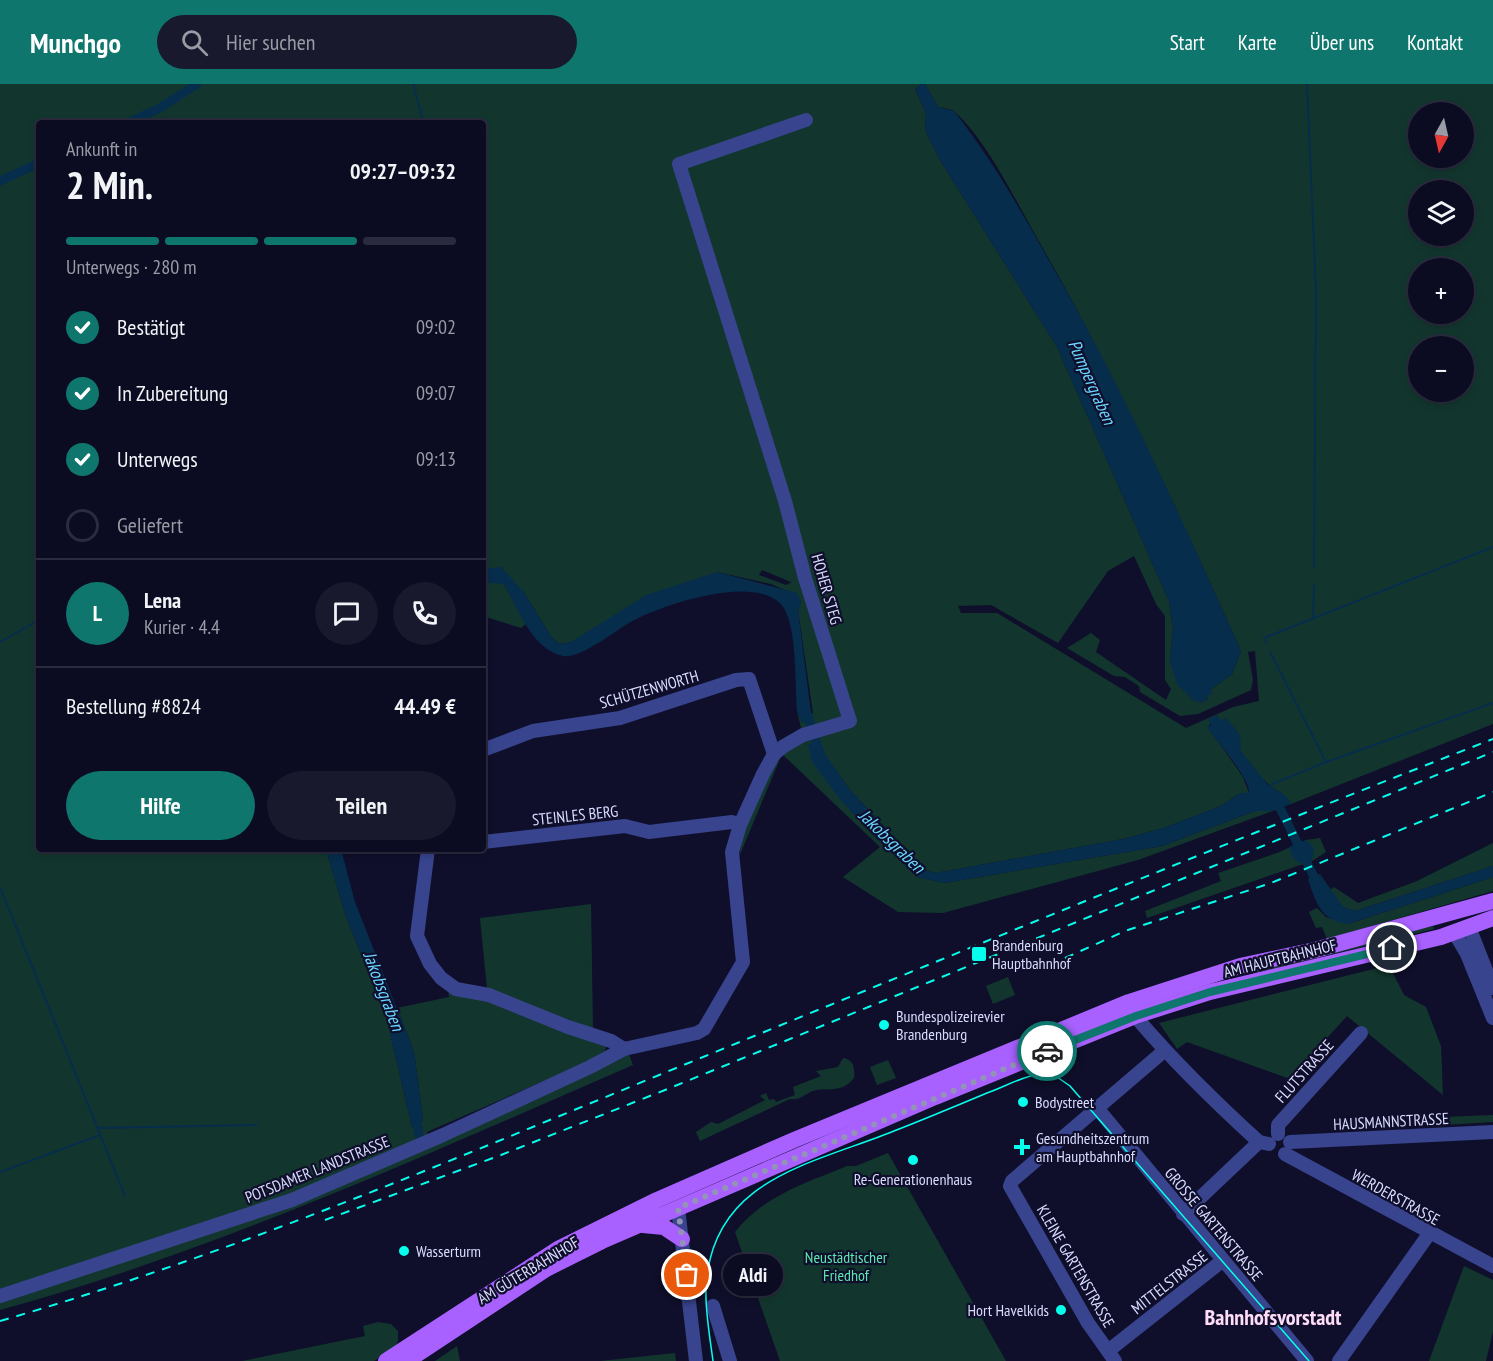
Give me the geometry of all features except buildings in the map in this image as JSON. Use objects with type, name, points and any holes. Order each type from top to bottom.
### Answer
[{"type":"main road","name":"AM HAUPTBAHNHOF","points":[[677,1200],[935,1097],[1132,1009],[1240,966],[1315,950],[1493,901]]},
{"type":"main road","points":[[1455,913],[1461,930]]},
{"type":"main road","name":"AM HAUPTBAHNHOF","points":[[1132,1009],[1245,984],[1461,930],[1493,918]]},
{"type":"main road","points":[[1240,966],[1245,984]]},
{"type":"main road","name":"AM GÜTERBAHNHOF","points":[[386,1361],[424,1343],[546,1269],[633,1228],[677,1200]]},
{"type":"main road","name":"AM GÜTERBAHNHOF","points":[[407,1361],[424,1343],[558,1249],[677,1200]]},
{"type":"main road","points":[[633,1228],[657,1225],[671,1230],[682,1239]]},
{"type":"street","name":"HOHER STEG","points":[[774,754],[803,735],[850,721],[805,578],[785,501],[679,164],[806,120]]},
{"type":"street","name":"SCHÜTZENWORTH","points":[[486,749],[533,730],[620,718],[736,680],[749,679],[774,754]]},
{"type":"street","points":[[430,852],[417,936],[430,964],[441,978],[456,989],[489,995],[568,1027],[629,1047],[681,1038],[704,1029],[741,968],[741,935],[732,852],[740,825],[774,754]]},
{"type":"street","name":"STEINLES BERG","points":[[486,842],[625,826],[649,832],[732,822],[740,825]]},
{"type":"street","points":[[1461,930],[1493,988]]},
{"type":"street","points":[[1461,930],[1467,954],[1493,1018]]},
{"type":"street","name":"WERDERSTRASSE","points":[[1132,1009],[1164,1051],[1203,1091],[1269,1140],[1275,1155],[1288,1148]]},
{"type":"street","name":"FLUTSTRASSE","points":[[1183,1214],[1269,1140],[1278,1125],[1361,1033]]},
{"type":"street","name":"POTSDAMER LANDSTRASSE","points":[[0,1296],[291,1200],[559,1082],[629,1047]]},
{"type":"street","points":[[1096,1108],[1164,1051]]},
{"type":"street","name":"KLEINE GARTENSTRASSE","points":[[1096,1108],[1012,1181],[1010,1186],[1088,1323],[1111,1356]]},
{"type":"street","name":"GROSSE GARTENSTRASSE","points":[[1096,1108],[1307,1361]]},
{"type":"street","name":"HAUSMANNSTRASSE","points":[[1288,1148],[1493,1132]]},
{"type":"street","name":"WERDERSTRASSE","points":[[1269,1140],[1287,1136],[1288,1148]]},
{"type":"street","name":"WERDERSTRASSE","points":[[1288,1148],[1429,1233],[1493,1266]]},
{"type":"street","points":[[677,1200],[696,1361]]},
{"type":"street","points":[[1339,1361],[1429,1233]]},
{"type":"street","name":"MITTELSTRASSE","points":[[1111,1356],[1222,1261]]},
{"type":"street","points":[[713,1306],[730,1361]]},
{"type":"green space","points":[[0,84],[921,84],[915,89],[926,113],[925,130],[940,160],[1057,347],[1169,601],[1173,628],[1170,662],[1200,703],[1208,699],[1207,696],[1211,689],[1232,674],[1241,651],[1169,494],[1065,288],[989,155],[967,124],[953,111],[938,107],[925,84],[1493,84],[1493,724],[1291,804],[1286,797],[1270,786],[1246,760],[1217,715],[1208,727],[1243,777],[1249,793],[1239,794],[1221,806],[1164,828],[1123,839],[936,873],[925,870],[849,789],[817,743],[865,827],[917,877],[944,883],[1162,846],[1255,811],[1273,811],[1138,860],[943,913],[898,912],[843,877],[880,847],[782,754],[739,857],[743,832],[773,762],[802,732],[797,711],[802,722],[813,713],[798,610],[801,601],[792,593],[771,584],[717,572],[571,642],[560,644],[552,638],[523,591],[486,568],[486,120],[36,120],[36,852],[327,852],[346,917],[385,1012],[412,1127],[416,1129],[423,1120],[414,1052],[397,1008],[449,997],[448,989],[491,998],[604,1043],[606,1048],[603,1055],[427,1132],[431,1144],[629,1054],[633,1065],[321,1199],[162,1259],[0,1310]],"holes":[[[1134,556],[1156,604],[1165,616],[1165,680],[1171,689],[1166,700],[1096,652],[1100,640],[1091,633],[1067,648],[1114,676],[1125,677],[1139,686],[1140,692],[1180,716],[1198,714],[1251,690],[1253,680],[1248,652],[1255,651],[1259,701],[1233,707],[1186,728],[997,613],[961,613],[958,606],[991,605],[1058,643],[1108,571]],[[762,570],[792,582],[786,585],[759,575]]]},
{"type":"green space","points":[[486,581],[504,584],[526,624],[521,628],[486,617]]},
{"type":"green space","points":[[1320,838],[1326,852],[1312,861],[1147,918],[1145,911],[1221,881],[1218,873],[1277,853],[1306,840]]},
{"type":"green space","points":[[1493,843],[1493,866],[1355,911],[1343,907],[1330,890],[1334,887],[1358,903],[1417,881]]},
{"type":"green space","points":[[1493,877],[1493,891],[1327,939],[1322,927],[1316,928],[1309,912],[1317,908],[1326,917],[1348,924]]},
{"type":"green space","points":[[591,904],[593,1029],[487,989],[480,918]]},
{"type":"green space","points":[[1433,926],[1434,929],[1253,974],[1252,969]]},
{"type":"green space","points":[[1389,965],[1404,995],[1426,1007],[1441,1046],[1443,1095],[1347,1016],[1290,1079],[1187,1042],[1177,1049],[1159,1023]]},
{"type":"green space","points":[[1008,977],[1015,995],[993,1004],[986,986]]},
{"type":"green space","points":[[843,1058],[852,1062],[854,1071],[854,1078],[844,1086],[818,1090],[799,1098],[790,1099],[700,1141],[696,1132],[711,1122],[718,1124],[765,1100],[760,1096],[766,1093],[769,1100],[774,1099],[776,1102],[795,1095],[793,1087],[821,1076],[816,1071],[838,1067]]},
{"type":"green space","points":[[888,1060],[896,1078],[877,1085],[870,1067]]},
{"type":"green space","points":[[1493,1115],[1493,1122],[1444,1125],[1444,1117]]},
{"type":"green space","name":"Neustädtischer Friedhof","points":[[888,1153],[1006,1361],[780,1361],[735,1232],[759,1209],[786,1192],[847,1166],[856,1166]]},
{"type":"green space","points":[[1464,1266],[1493,1280],[1493,1331],[1486,1361],[1429,1361]]},
{"type":"green space","points":[[378,1322],[391,1324],[398,1331],[398,1341],[395,1348],[374,1361],[242,1361],[365,1336],[363,1326]]},
{"type":"green space","points":[[457,1346],[460,1361],[435,1361]]},
{"type":"green space","points":[[675,1353],[676,1361],[600,1361]]},
{"type":"water","name":"Pumpergraben","points":[[925,84],[938,107],[954,111],[968,129],[1029,224],[1103,358],[1219,602],[1241,651],[1232,674],[1211,689],[1212,693],[1207,696],[1208,699],[1200,703],[1195,702],[1177,684],[1170,662],[1173,628],[1169,601],[1057,347],[940,160],[925,130],[926,113],[915,89]]},
{"type":"water","points":[[501,567],[523,591],[552,638],[560,644],[571,642],[646,595],[717,572],[797,593],[801,601],[798,610],[812,721],[802,723],[797,711],[795,661],[790,622],[786,612],[775,599],[757,593],[735,592],[685,601],[662,608],[627,624],[587,650],[563,656],[552,652],[534,636],[504,584],[486,582],[486,569]]},
{"type":"water","points":[[1217,715],[1220,720],[1226,718],[1240,735],[1241,751],[1267,784],[1286,796],[1291,804],[1273,811],[1255,811],[1162,846],[944,883],[917,877],[865,827],[839,798],[812,762],[808,744],[817,742],[849,789],[925,870],[936,873],[1123,839],[1164,828],[1221,806],[1239,794],[1249,792],[1239,769],[1207,727],[1211,725],[1208,719]]},
{"type":"water","points":[[1306,840],[1314,848],[1312,861],[1303,865],[1293,858],[1289,847]]},
{"type":"water","points":[[327,852],[342,852],[355,902],[414,1052],[423,1120],[416,1129],[412,1127],[385,1012],[346,917]]},
{"type":"water","points":[[1493,866],[1493,877],[1348,924],[1331,919],[1326,915],[1317,903],[1308,879],[1320,874],[1343,907],[1355,911]]},
{"type":"waterway","points":[[134,120],[160,108],[197,84]]},
{"type":"waterway","points":[[413,84],[422,117]]},
{"type":"waterway","points":[[1307,84],[1316,291],[1314,568]]},
{"type":"waterway","points":[[0,181],[36,164]]},
{"type":"waterway","points":[[1266,643],[1264,638],[1493,547]]},
{"type":"waterway","points":[[1313,617],[1314,584]]},
{"type":"waterway","points":[[0,642],[36,622]]},
{"type":"waterway","points":[[1270,652],[1326,762],[1493,703]]},
{"type":"waterway","name":"Jakobsgraben","points":[[806,710],[820,754]]},
{"type":"waterway","points":[[1268,786],[1326,762]]},
{"type":"waterway","name":"Jakobsgraben","points":[[1271,801],[1280,808],[1319,887]]},
{"type":"waterway","points":[[0,887],[125,1196]]},
{"type":"waterway","name":"Jakobsgraben","points":[[416,1118],[419,1136]]},
{"type":"waterway","points":[[98,1128],[257,1125]]},
{"type":"waterway","points":[[0,1172],[100,1135]]},
{"type":"tram line","points":[[713,1361],[706,1297],[712,1251],[726,1222],[746,1199],[772,1181],[800,1166],[1039,1074],[1057,1077],[1070,1086],[1309,1361]]},
{"type":"railway","points":[[0,1321],[169,1267],[335,1206],[1181,862],[1493,739]]},
{"type":"railway","points":[[325,1220],[501,1155],[665,1090],[1493,752]]},
{"type":"railway","points":[[1065,958],[1125,931],[1271,883],[1493,792]]},
{"type":"way so far","points":[[687,1275],[678,1208],[1047,1051]]},
{"type":"place","name":"Brandenburg Hauptbahnhof","points":[[979,954]]},
{"type":"place","name":"Bundespolizeirevier Brandenburg","points":[[884,1025]]},
{"type":"place","name":"Bodystreet","points":[[1023,1102]]},
{"type":"place","name":"Gesundheitszentrum am Hauptbahnhof","points":[[1022,1147]]},
{"type":"place","name":"Re-Generationenhaus","points":[[913,1160]]},
{"type":"place","name":"Wasserturm","points":[[404,1251]]},
{"type":"place","name":"Aldi","points":[[687,1275]]},
{"type":"place","name":"Hort Havelkids","points":[[1061,1310]]},
{"type":"district","name":"Bahnhofsvorstadt","points":[[1273,1317]]},
{"type":"route","points":[[1047,1051],[1136,1016],[1210,992],[1392,948]]}]
